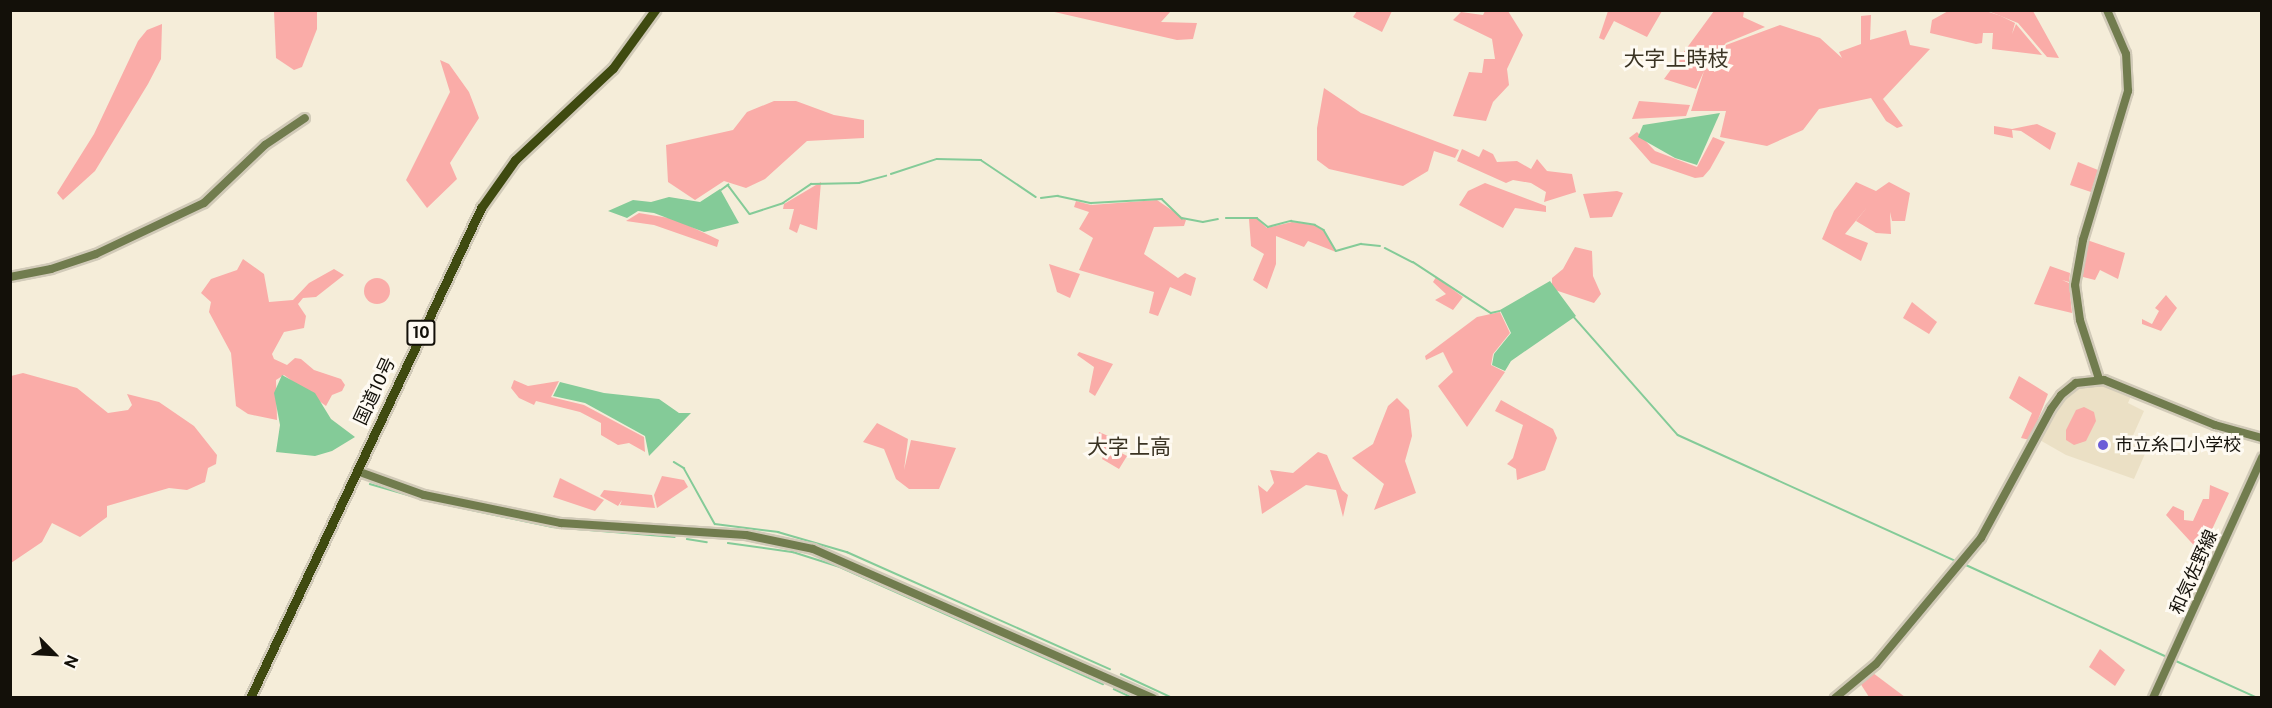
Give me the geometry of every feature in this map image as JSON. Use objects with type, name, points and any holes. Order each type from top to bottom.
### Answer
[{"type":"highway","name":"国道10号","points":[[250,698],[486,199],[523,151],[613,68],[655,10]]},
{"type":"street","points":[[2099,379],[2080,320],[2075,285],[2083,240],[2128,91],[2126,54],[2107,10]]},
{"type":"street","points":[[10,277],[41,272],[96,254],[204,203],[265,145],[305,118]]},
{"type":"street","points":[[1835,698],[1876,664],[1980,538],[2061,395],[2076,383],[2099,379],[2215,425],[2262,438]]},
{"type":"street","name":"和気佐野線","points":[[2154,698],[2262,458]]},
{"type":"street","points":[[357,471],[424,495],[561,523],[746,535],[813,549],[1154,698]]},
{"type":"shaded area","points":[[1950,10],[1986,11],[2001,16],[2015,23],[2012,34],[2016,24],[2042,55],[1992,49],[1993,33],[1983,33],[1982,43],[1976,44],[1930,33],[1932,20]]},
{"type":"shaded area","points":[[274,11],[317,11],[317,29],[302,67],[294,70],[276,58]]},
{"type":"shaded area","points":[[1050,11],[1171,11],[1161,22],[1197,23],[1193,39],[1177,40]]},
{"type":"shaded area","points":[[1357,11],[1392,11],[1382,32],[1353,17]]},
{"type":"shaded area","points":[[1485,11],[1508,11],[1523,35],[1507,69],[1509,85],[1493,102],[1486,121],[1453,116],[1469,72],[1482,73],[1484,59],[1495,59],[1492,39],[1453,20],[1461,12],[1483,15]]},
{"type":"shaded area","points":[[1608,11],[1662,11],[1647,37],[1614,21],[1604,40],[1599,38]]},
{"type":"shaded area","points":[[1714,11],[1744,11],[1743,17],[1765,27],[1726,43],[1706,67],[1726,45],[1780,25],[1820,38],[1842,58],[1839,52],[1861,44],[1861,16],[1871,15],[1870,40],[1906,30],[1910,45],[1930,49],[1883,99],[1903,126],[1897,128],[1886,121],[1871,98],[1819,109],[1803,130],[1767,146],[1720,137],[1726,111],[1691,111],[1704,71],[1696,89],[1664,79]]},
{"type":"shaded area","points":[[1988,11],[2033,11],[2059,58],[2047,57],[2018,23]]},
{"type":"shaded area","points":[[162,24],[161,59],[148,84],[95,171],[63,200],[57,193],[94,134],[138,41],[147,30]]},
{"type":"shaded area","points":[[440,60],[449,64],[469,92],[479,118],[450,163],[457,179],[427,208],[406,180],[450,92]]},
{"type":"shaded area","points":[[1324,88],[1361,113],[1459,150],[1455,158],[1434,151],[1428,171],[1403,186],[1329,169],[1317,160],[1317,128]]},
{"type":"shaded area","points":[[774,101],[796,101],[834,115],[864,120],[864,138],[807,141],[765,179],[746,188],[724,181],[695,200],[668,182],[666,145],[733,130],[747,112]]},
{"type":"shaded area","points":[[1639,101],[1690,105],[1686,116],[1632,119]]},
{"type":"shaded area","points":[[1720,113],[1697,165],[1675,158],[1638,137],[1643,125]]},
{"type":"shaded area","points":[[2037,124],[2056,133],[2050,150],[2021,131],[2012,130],[2013,138],[1994,134],[1994,126],[2012,129]]},
{"type":"shaded area","points":[[1637,132],[1655,151],[1697,167],[1713,137],[1725,142],[1710,169],[1703,177],[1695,178],[1651,163],[1629,138]]},
{"type":"shaded area","points":[[1462,149],[1479,157],[1483,149],[1493,154],[1497,162],[1517,161],[1531,169],[1537,159],[1547,171],[1572,174],[1576,192],[1544,202],[1546,192],[1531,183],[1513,180],[1506,183],[1457,161]]},
{"type":"shaded area","points":[[2078,162],[2098,170],[2091,192],[2070,185]]},
{"type":"shaded area","points":[[821,182],[817,230],[800,224],[797,233],[789,229],[794,209],[783,209],[784,204]]},
{"type":"shaded area","points":[[1856,182],[1876,191],[1889,182],[1910,193],[1905,221],[1892,221],[1890,212],[1891,234],[1876,233],[1856,221],[1868,206],[1845,234],[1868,243],[1861,261],[1822,239],[1834,211]]},
{"type":"shaded area","points":[[1485,183],[1546,206],[1546,212],[1515,208],[1503,228],[1459,205],[1468,191]]},
{"type":"shaded area","points":[[720,189],[739,223],[704,232],[654,213],[638,211],[627,218],[608,211],[633,200],[651,202],[669,197],[700,202]]},
{"type":"shaded area","points":[[1617,191],[1623,193],[1612,217],[1590,218],[1583,194]]},
{"type":"shaded area","points":[[1157,200],[1186,220],[1184,226],[1154,227],[1144,254],[1178,278],[1185,273],[1196,278],[1191,296],[1170,287],[1158,316],[1149,313],[1154,292],[1079,270],[1093,238],[1079,229],[1089,212],[1074,207],[1076,201],[1091,205]]},
{"type":"shaded area","points":[[639,213],[675,219],[719,240],[717,247],[654,225],[626,221]]},
{"type":"shaded area","points":[[1256,218],[1267,228],[1292,222],[1314,225],[1324,231],[1336,252],[1308,241],[1304,247],[1276,236],[1276,264],[1267,289],[1253,280],[1264,254],[1251,246],[1249,219]]},
{"type":"shaded area","points":[[2087,240],[2125,253],[2118,279],[2100,270],[2095,280],[2079,276]]},
{"type":"shaded area","points":[[1575,247],[1592,251],[1593,276],[1601,294],[1594,303],[1552,289],[1552,278],[1563,269]]},
{"type":"shaded area","points":[[243,259],[264,274],[269,302],[293,300],[309,283],[334,269],[344,275],[316,297],[303,298],[298,304],[306,316],[304,328],[284,332],[272,354],[274,359],[287,365],[295,358],[301,359],[314,370],[341,379],[345,385],[342,391],[332,395],[326,406],[284,375],[276,380],[277,420],[248,414],[236,406],[231,353],[209,312],[211,302],[201,293],[211,279],[237,270]]},
{"type":"shaded area","points":[[1049,264],[1080,274],[1070,298],[1057,292]]},
{"type":"shaded area","points":[[2050,266],[2070,273],[2069,282],[2062,280],[2069,283],[2072,313],[2034,304]]},
{"type":"shaded area","points":[[1436,277],[1463,297],[1453,310],[1435,300],[1446,294],[1433,282]]},
{"type":"shaded area","points":[[377,278],[386,282],[390,291],[386,300],[377,304],[368,300],[364,291],[368,282]]},
{"type":"shaded area","points":[[1550,281],[1576,316],[1511,361],[1505,371],[1492,365],[1494,354],[1511,333],[1500,310]]},
{"type":"shaded area","points":[[2166,295],[2177,308],[2161,331],[2142,324],[2142,319],[2152,324],[2159,311],[2155,308]]},
{"type":"shaded area","points":[[1912,302],[1937,322],[1929,334],[1903,318]]},
{"type":"shaded area","points":[[1500,312],[1510,333],[1493,354],[1491,365],[1505,372],[1467,427],[1438,386],[1453,372],[1443,352],[1426,360],[1425,356],[1477,317]]},
{"type":"shaded area","points":[[1079,352],[1113,364],[1095,396],[1089,392],[1094,367],[1077,355]]},
{"type":"shaded area","points":[[23,373],[77,388],[108,413],[128,410],[132,405],[127,394],[159,402],[194,426],[217,455],[216,464],[208,468],[205,482],[187,490],[169,488],[107,506],[107,517],[80,537],[52,523],[42,542],[11,563],[11,376]]},
{"type":"shaded area","points":[[282,375],[315,393],[331,419],[355,437],[332,451],[315,456],[276,452],[280,425],[274,393]]},
{"type":"shaded area","points":[[2019,376],[2048,394],[2030,440],[2021,438],[2032,413],[2009,398]]},
{"type":"shaded area","points":[[514,380],[528,386],[559,381],[551,397],[584,405],[644,437],[645,452],[629,443],[618,445],[601,435],[601,423],[580,412],[536,401],[534,405],[519,398],[511,388]]},
{"type":"shaded area","points":[[2097,381],[2132,394],[2128,403],[2144,411],[2131,440],[2148,447],[2134,479],[2066,455],[2038,439],[2065,394]]},
{"type":"shaded area","points":[[560,382],[604,393],[659,399],[679,413],[691,413],[649,456],[645,436],[585,403],[553,396]]},
{"type":"shaded area","points":[[1397,398],[1409,410],[1412,436],[1405,461],[1416,493],[1374,510],[1384,484],[1352,458],[1373,444],[1388,406]]},
{"type":"shaded area","points":[[1501,400],[1553,429],[1557,438],[1545,470],[1517,480],[1516,469],[1507,464],[1513,458],[1523,425],[1495,411]]},
{"type":"shaded area","points":[[2084,407],[2094,412],[2096,421],[2086,441],[2074,445],[2066,440],[2066,430],[2076,410]]},
{"type":"shaded area","points":[[877,423],[908,439],[904,470],[911,440],[956,448],[939,489],[909,489],[896,479],[884,449],[863,442]]},
{"type":"shaded area","points":[[1099,432],[1120,441],[1116,450],[1127,456],[1119,469],[1102,459],[1106,449],[1096,444]]},
{"type":"shaded area","points":[[1318,452],[1327,455],[1342,490],[1348,495],[1343,517],[1336,490],[1306,485],[1262,514],[1258,485],[1267,492],[1274,483],[1270,470],[1293,473]]},
{"type":"shaded area","points":[[662,476],[684,480],[688,487],[657,508],[654,495]]},
{"type":"shaded area","points":[[560,478],[604,500],[595,511],[553,497]]},
{"type":"shaded area","points":[[2210,485],[2229,493],[2201,553],[2166,515],[2173,506],[2184,511],[2184,520],[2193,521],[2203,499],[2209,499]]},
{"type":"shaded area","points":[[604,490],[652,495],[655,508],[620,505],[622,500],[618,506],[600,496]]},
{"type":"shaded area","points":[[2100,649],[2125,670],[2115,686],[2089,667]]},
{"type":"shaded area","points":[[1873,673],[1905,697],[1869,697],[1860,683]]},
{"type":"waterway","points":[[891,174],[937,159],[981,160],[1036,197]]},
{"type":"waterway","points":[[721,190],[728,185],[750,214],[783,203],[811,184],[859,183],[886,176]]},
{"type":"waterway","points":[[1041,198],[1058,196],[1091,203],[1162,199],[1182,218],[1203,222],[1218,219]]},
{"type":"waterway","points":[[1226,218],[1257,218],[1268,227],[1291,221],[1315,225],[1324,230],[1336,251],[1361,244],[1380,246]]},
{"type":"waterway","points":[[1385,248],[1413,262],[1491,313],[1500,311]]},
{"type":"waterway","points":[[1574,317],[1678,435],[1956,561]]},
{"type":"waterway","points":[[674,462],[684,468],[715,524],[778,532],[847,552],[1110,669]]},
{"type":"waterway","points":[[370,484],[429,501],[552,527],[675,537]]},
{"type":"waterway","points":[[687,539],[707,542]]},
{"type":"waterway","points":[[728,543],[793,552],[840,567],[1103,684]]},
{"type":"waterway","points":[[1964,564],[2169,658]]},
{"type":"waterway","points":[[2174,660],[2258,698]]},
{"type":"waterway","points":[[1121,674],[1173,698]]},
{"type":"waterway","points":[[1114,689],[1133,698]]},
{"type":"place","name":"市立糸口小学校","points":[[2103,445]]},
{"type":"district","name":"大字上時枝","points":[[1676,59]]},
{"type":"district","name":"大字上高","points":[[1129,447]]}]
